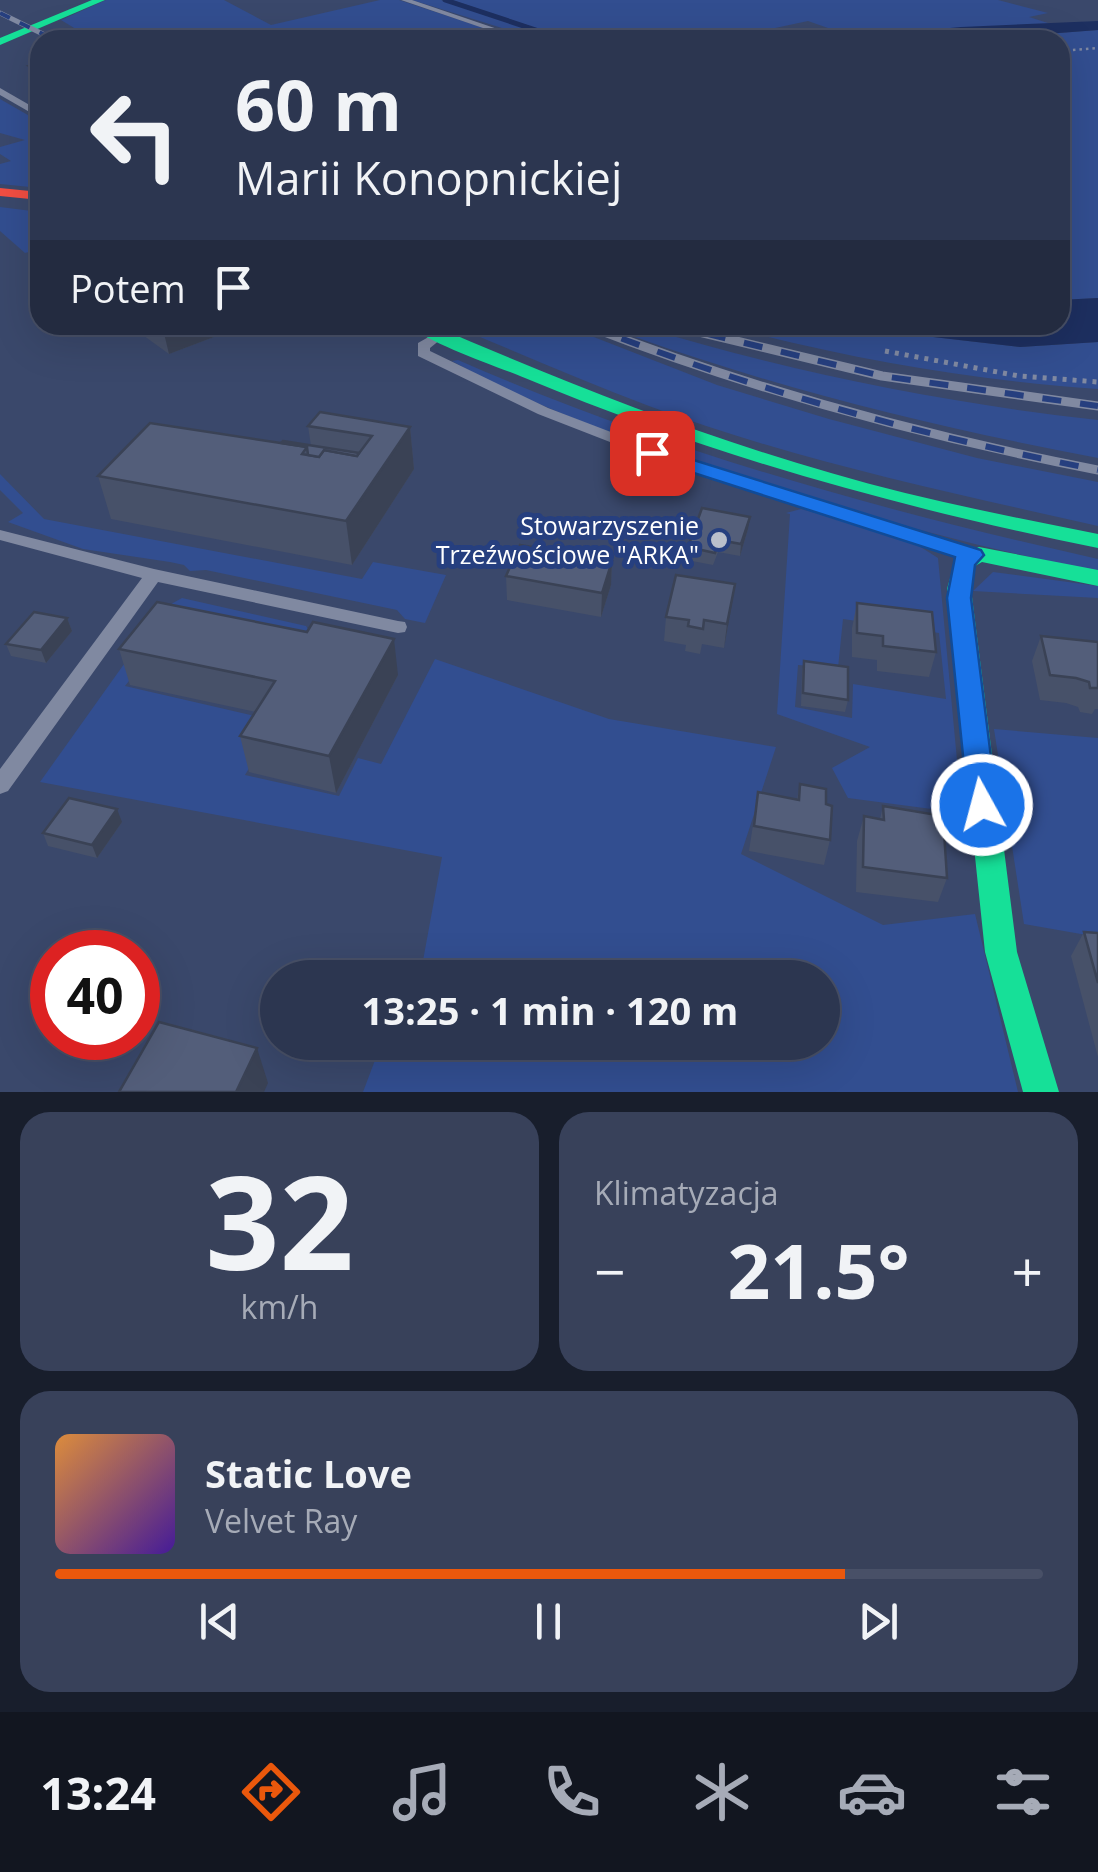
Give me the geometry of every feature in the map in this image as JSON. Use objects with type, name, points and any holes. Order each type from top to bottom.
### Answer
[{"type":"street","points":[[0,42],[100,0]]},
{"type":"street","points":[[0,192],[30,195]]},
{"type":"street","points":[[427,338],[738,451],[859,487],[1098,541]]},
{"type":"street","points":[[1041,1092],[1013,1002],[994,909],[959,598],[964,562],[973,555],[1098,578]]},
{"type":"lane","points":[[405,0],[496,30]]},
{"type":"lane","points":[[0,92],[30,109]]},
{"type":"lane","points":[[427,338],[543,411],[652,453],[973,555]]},
{"type":"lane","points":[[0,534],[154,575],[398,628]]},
{"type":"lane","points":[[0,785],[154,575]]},
{"type":"path","points":[[1070,49],[1098,48]]},
{"type":"path","points":[[885,351],[1019,376],[1098,382]]},
{"type":"shaded area","points":[[106,0],[224,0],[271,25],[380,0],[399,0],[490,30],[78,30],[61,20]]},
{"type":"shaded area","points":[[412,0],[441,0],[531,30],[509,30]]},
{"type":"shaded area","points":[[452,0],[998,0],[1048,13],[1029,17],[1051,24],[964,30],[816,30],[828,28],[808,21],[765,30],[542,30]]},
{"type":"shaded area","points":[[1098,21],[1098,30],[1070,32],[928,30]]},
{"type":"shaded area","points":[[1098,30],[1098,298],[1070,299],[1070,32]]},
{"type":"shaded area","points":[[0,99],[30,116],[30,187],[0,184],[0,164],[11,161],[0,154],[0,147],[25,140],[0,133]]},
{"type":"shaded area","points":[[0,207],[30,211],[30,252],[25,253],[0,231]]},
{"type":"shaded area","points":[[1098,298],[1098,342],[1020,347],[916,335],[1070,335],[1070,299]]},
{"type":"shaded area","points":[[475,335],[589,335],[717,385],[829,419],[977,458],[1098,482],[1098,526],[871,474],[759,443],[624,396]]},
{"type":"shaded area","points":[[671,335],[870,384],[983,405],[1098,420],[1098,458],[922,421],[807,391],[635,337]]},
{"type":"shaded area","points":[[761,335],[916,335],[1020,347],[1098,342],[1098,389],[1002,380],[814,348]]},
{"type":"shaded area","points":[[458,360],[693,450],[934,520],[1098,559],[1098,571],[919,530],[668,453],[522,396],[452,361]]},
{"type":"shaded area","points":[[0,474],[44,519],[362,579],[373,562],[446,575],[425,623],[405,619],[397,610],[206,570],[190,571],[184,565],[170,562],[83,549],[8,522],[23,513],[0,490]]},
{"type":"shaded area","points":[[801,509],[908,539],[938,558],[962,813],[848,798],[832,768],[870,747],[777,714],[790,514],[786,513]],"holes":[[[843,619],[939,633],[946,699],[853,684],[852,718],[795,707],[798,665],[838,668]]]},
{"type":"shaded area","points":[[993,572],[1098,586],[1098,598],[973,591]]},
{"type":"shaded area","points":[[182,598],[306,626],[312,635],[165,635],[125,686],[277,721],[245,775],[339,796],[358,758],[381,764],[435,659],[609,719],[776,747],[741,854],[883,925],[975,914],[1018,1092],[363,1092],[375,1060],[840,1060],[840,960],[423,960],[442,857],[40,782],[164,608]]},
{"type":"shaded area","points":[[994,729],[1098,738],[1098,937],[1024,924]]},
{"type":"building","points":[[320,412],[410,427],[346,521],[98,476],[150,423],[307,447],[302,454],[319,457],[324,450],[357,456],[372,436],[308,426]]},
{"type":"building","points":[[283,441],[359,453],[357,456],[324,450],[319,457],[308,455],[307,447]]},
{"type":"building","name":"Stowarzyszenie Trzeźwościowe \"ARKA\"","points":[[702,508],[750,517],[741,544],[719,540],[715,553],[688,547]]},
{"type":"building","points":[[520,545],[612,561],[602,593],[506,576]]},
{"type":"building","points":[[676,575],[735,584],[727,624],[704,620],[703,629],[688,626],[689,620],[666,617]]},
{"type":"building","points":[[157,602],[307,632],[313,622],[394,639],[329,756],[240,736],[275,681],[119,649]]},
{"type":"building","points":[[857,603],[932,612],[936,652],[883,646],[883,636],[857,633]]},
{"type":"building","points":[[34,612],[67,618],[41,650],[6,644]]},
{"type":"building","points":[[1041,636],[1098,642],[1098,688],[1090,688],[1089,682],[1076,678],[1050,675]]},
{"type":"building","points":[[804,661],[848,667],[848,700],[803,693]]},
{"type":"building","points":[[800,784],[826,789],[826,804],[832,806],[830,840],[754,826],[758,792],[799,800]]},
{"type":"building","points":[[69,798],[117,809],[92,845],[43,833]]},
{"type":"building","points":[[883,806],[943,816],[947,878],[863,867],[864,816],[884,820]]},
{"type":"building","points":[[1084,932],[1098,933],[1098,983]]},
{"type":"building","points":[[160,1022],[257,1048],[236,1092],[119,1092],[137,1060],[160,1060]]},
{"type":"waterway","points":[[445,0],[536,30]]},
{"type":"railway","points":[[0,13],[35,30]]},
{"type":"railway","points":[[613,335],[839,409],[1098,470]]},
{"type":"railway","points":[[712,335],[882,376],[1098,406]]},
{"type":"traffic: fast","points":[[0,42],[100,0]]},
{"type":"traffic: fast","points":[[440,335],[693,436],[825,479],[1098,541]]},
{"type":"traffic: fast","points":[[1041,1092],[1001,952],[959,589],[964,562],[979,554],[1098,578]]},
{"type":"traffic: jam","points":[[0,192],[30,195]]},
{"type":"place","name":"Stowarzyszenie Trzeźwościowe \"ARKA\"","points":[[719,540]]},
{"type":"route","points":[[652,453],[973,555],[964,562],[959,598],[982,805]]}]
